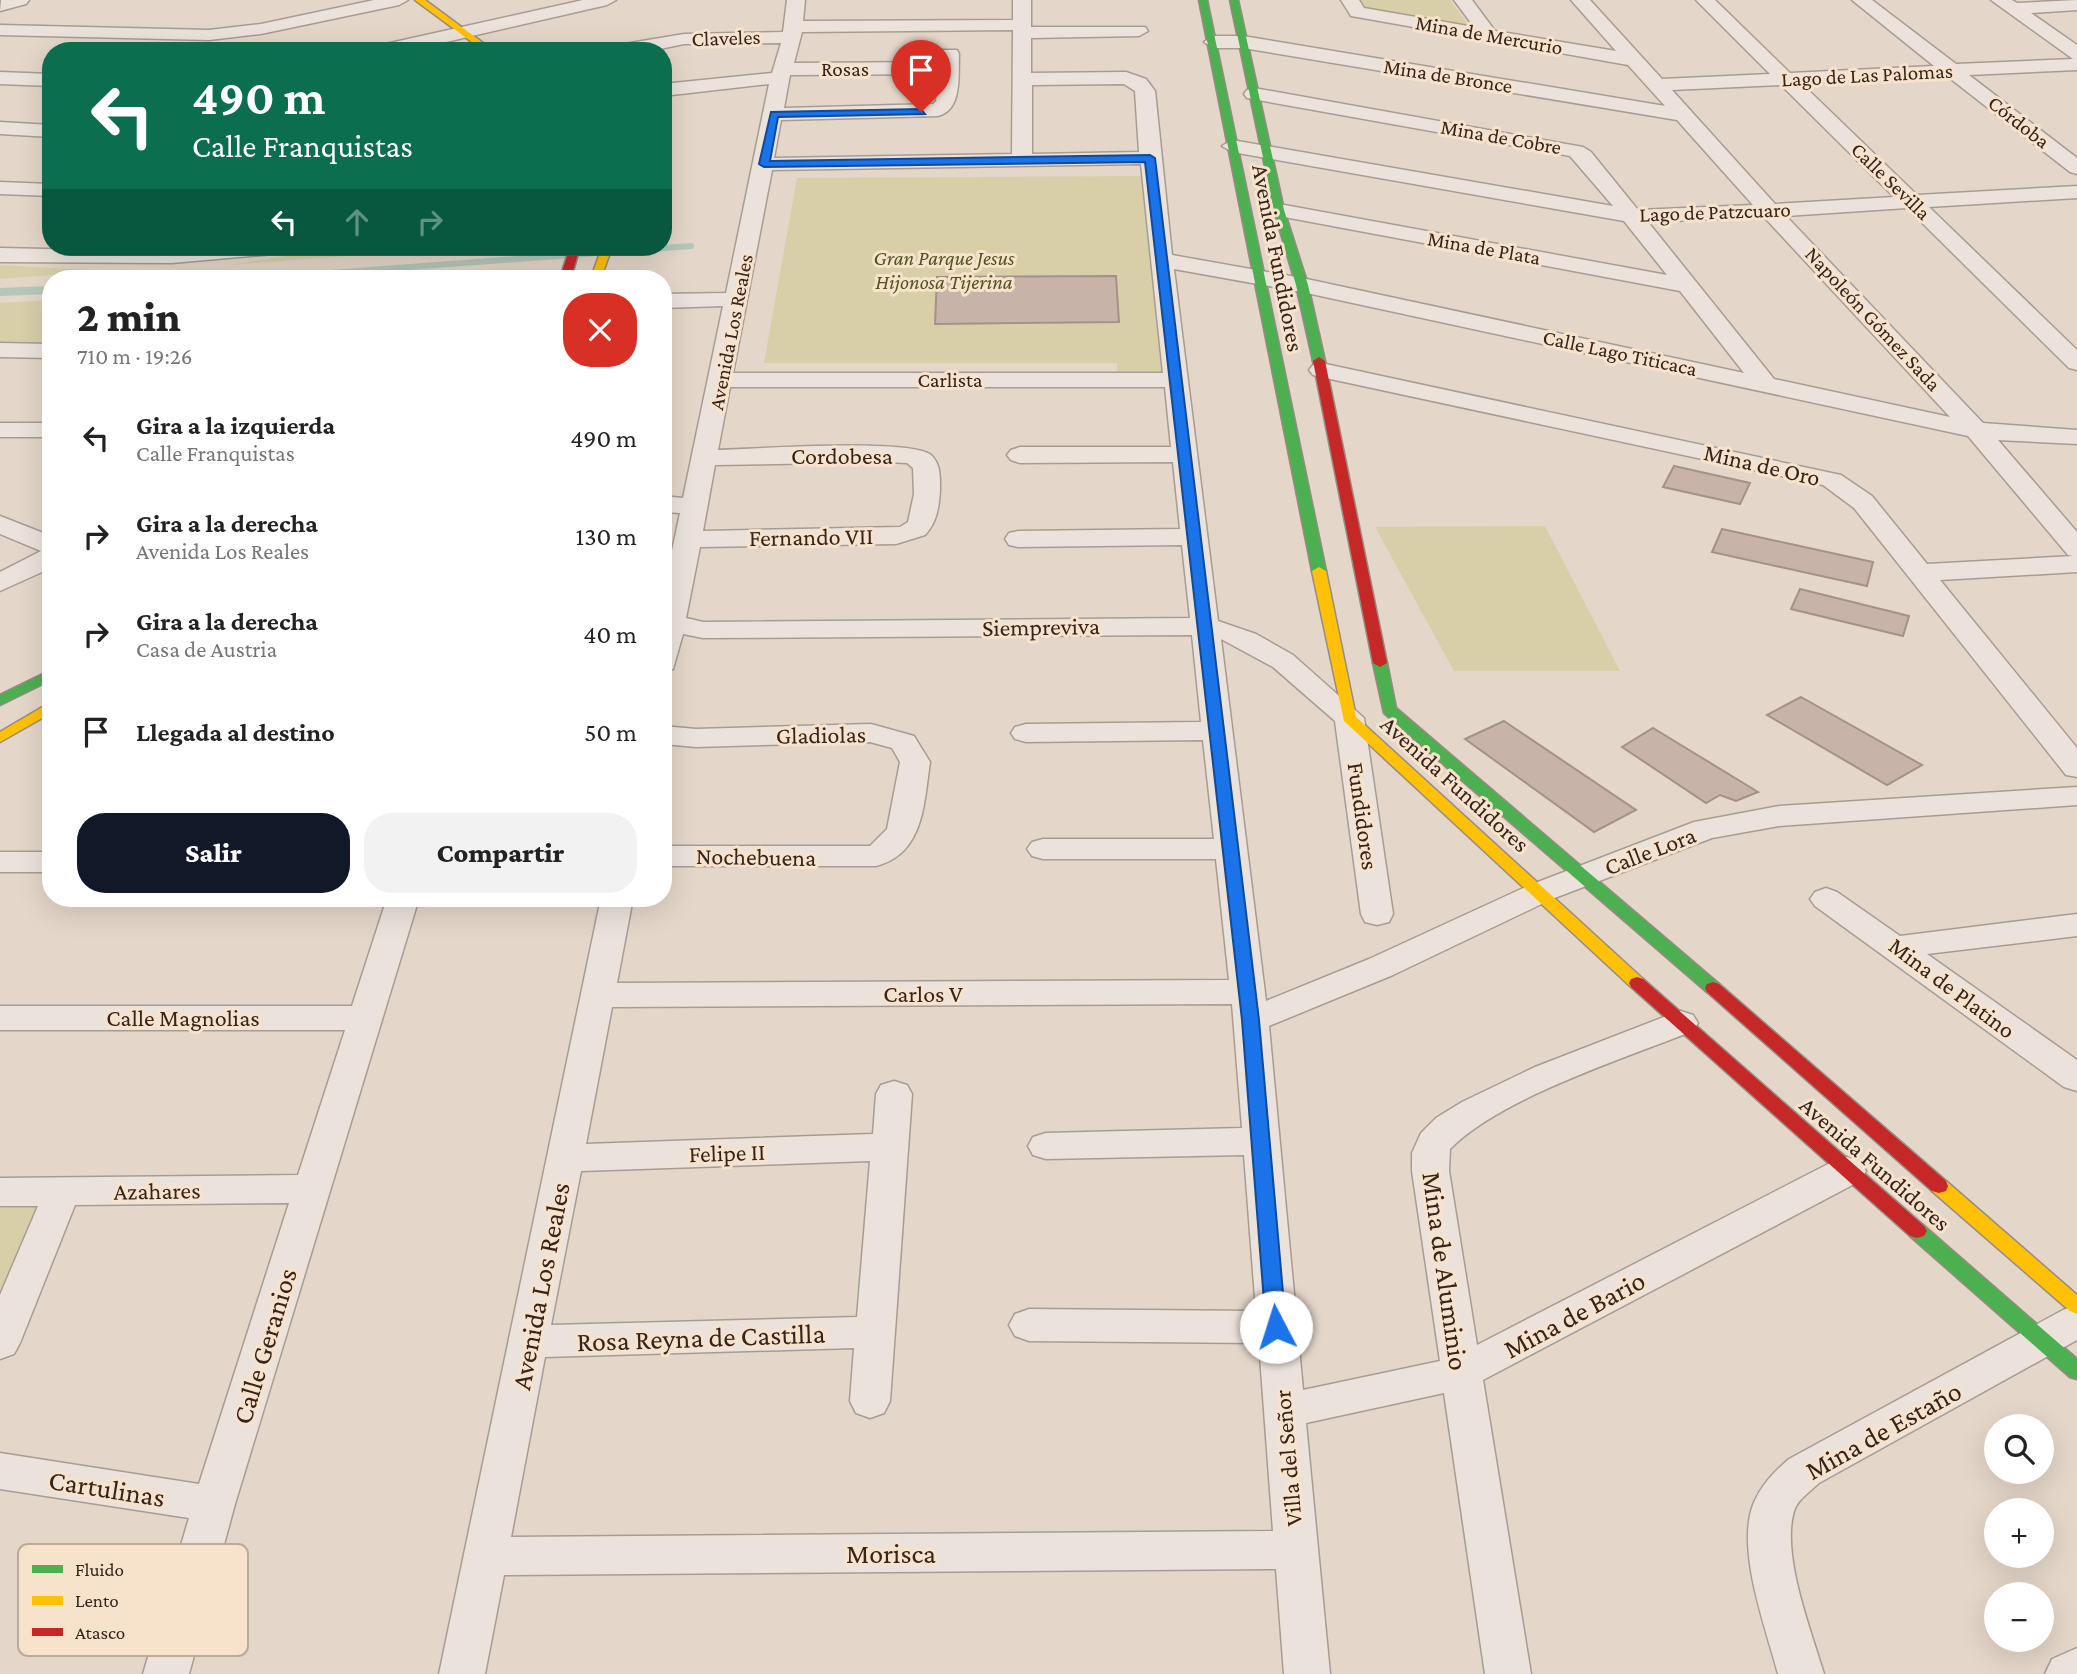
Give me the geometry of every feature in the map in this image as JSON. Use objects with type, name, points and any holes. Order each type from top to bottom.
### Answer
[{"type":"street","points":[[0,6],[20,0]]},
{"type":"street","points":[[0,30],[192,36],[229,34],[399,0]]},
{"type":"street","points":[[419,0],[479,42]]},
{"type":"street","points":[[422,42],[607,0]]},
{"type":"street","name":"Avenida Los Reales","points":[[672,604],[689,539],[722,380],[792,32],[796,0]]},
{"type":"street","points":[[1022,0],[1022,160]]},
{"type":"street","name":"Avenida Fundidores","points":[[1203,0],[1349,718],[1681,1023],[1847,1171],[2060,1331],[2077,1371]]},
{"type":"street","name":"Avenida Fundidores","points":[[1234,0],[1279,210],[1302,285],[1321,370],[1389,710],[1585,876],[2077,1306]]},
{"type":"street","name":"Mina de Mercurio","points":[[1350,0],[1354,9],[1363,14],[1634,60]]},
{"type":"street","points":[[1463,0],[1489,36]]},
{"type":"street","name":"Napoleón Gómez Sada","points":[[1580,0],[1770,211],[1976,430],[2077,549]]},
{"type":"street","name":"Calle Sevilla","points":[[1705,0],[2077,363]]},
{"type":"street","name":"Córdoba","points":[[1861,0],[2077,168]]},
{"type":"street","points":[[2007,5],[2077,5]]},
{"type":"street","points":[[2007,5],[2077,54]]},
{"type":"street","points":[[472,13],[509,42]]},
{"type":"street","name":"Claveles","points":[[665,42],[792,32],[1022,29],[1139,31]]},
{"type":"street","name":"Mina de Bronce","points":[[1213,42],[1243,42],[1683,115]]},
{"type":"street","name":"Rosas","points":[[672,89],[782,74],[949,61],[942,108],[921,112],[774,114]]},
{"type":"street","name":"Lago de Las Palomas","points":[[1658,86],[2077,64]]},
{"type":"street","points":[[0,78],[42,80]]},
{"type":"street","name":"Villa del Señor","points":[[1022,79],[1133,79],[1145,91],[1150,158],[1249,1006],[1307,1674]]},
{"type":"street","name":"Mina de Cobre","points":[[1254,94],[1576,151],[1584,156],[1633,216],[1765,384]]},
{"type":"street","points":[[1,130],[42,131]]},
{"type":"street","name":"Lago de Patzcuaro","points":[[1232,146],[1633,216],[1770,211],[2077,192]]},
{"type":"street","points":[[764,164],[1150,158]]},
{"type":"street","points":[[0,188],[42,190]]},
{"type":"street","name":"Mina de Plata","points":[[1279,210],[1688,286]]},
{"type":"street","points":[[0,255],[137,259],[205,256]]},
{"type":"street","name":"Calle Lago Titicaca","points":[[1163,260],[1302,285],[1976,430],[2044,437],[2077,436]]},
{"type":"street","points":[[672,301],[737,299]]},
{"type":"street","points":[[0,350],[42,351]]},
{"type":"street","name":"Mina de Oro","points":[[1321,370],[1832,480],[1850,490],[1863,502],[2077,768]]},
{"type":"street","name":"Carlista","points":[[722,380],[1177,380]]},
{"type":"street","points":[[0,430],[42,430]]},
{"type":"street","name":"Cordobesa","points":[[705,458],[887,454],[914,457],[921,460],[927,471],[923,516]]},
{"type":"street","points":[[1020,455],[1185,454]]},
{"type":"street","points":[[672,506],[695,507]]},
{"type":"street","name":"Fernando VII","points":[[689,539],[896,536],[914,530],[923,516]]},
{"type":"street","points":[[0,524],[42,542]]},
{"type":"street","points":[[1018,539],[1195,537]]},
{"type":"street","points":[[0,583],[42,562]]},
{"type":"street","points":[[1921,573],[2077,564]]},
{"type":"street","name":"Siempreviva","points":[[672,624],[703,630],[1204,626],[1226,630],[1272,652],[1293,666],[1349,718]]},
{"type":"street","points":[[0,701],[42,679]]},
{"type":"street","points":[[1349,718],[1389,710]]},
{"type":"street","points":[[0,738],[42,712]]},
{"type":"street","name":"Fundidores","points":[[1349,718],[1377,914]]},
{"type":"street","points":[[1026,733],[1216,731]]},
{"type":"street","name":"Gladiolas","points":[[672,736],[696,738],[871,733],[903,742],[915,762],[901,836],[887,852],[849,858]]},
{"type":"street","name":"Calle Lora","points":[[1249,1006],[1381,967],[1541,892],[1705,829],[1779,816],[2077,796]]},
{"type":"street","points":[[1043,849],[1231,849]]},
{"type":"street","name":"Nochebuena","points":[[672,856],[849,858]]},
{"type":"street","points":[[0,862],[42,862]]},
{"type":"street","name":"Mina de Platino","points":[[1826,899],[1897,947],[2048,1060],[2077,1078]]},
{"type":"street","name":"Calle Geranios","points":[[203,1544],[400,907]]},
{"type":"street","name":"Avenida Los Reales","points":[[462,1674],[615,907]]},
{"type":"street","points":[[1897,947],[2077,925]]},
{"type":"street","name":"Carlos V","points":[[599,995],[1249,1006]]},
{"type":"street","name":"Calle Magnolias","points":[[0,1018],[366,1018]]},
{"type":"street","name":"Mina de Aluminio","points":[[1508,1674],[1431,1174],[1431,1148],[1435,1139],[1458,1120],[1498,1099],[1681,1023]]},
{"type":"street","points":[[870,1401],[894,1094]]},
{"type":"street","points":[[1046,1146],[1259,1141]]},
{"type":"street","name":"Felipe II","points":[[565,1158],[888,1147]]},
{"type":"street","name":"Mina de Bario","points":[[1284,1411],[1461,1373],[1847,1171]]},
{"type":"street","name":"Azahares","points":[[0,1192],[313,1189]]},
{"type":"street","points":[[0,1343],[62,1192]]},
{"type":"street","points":[[1029,1325],[1276,1327]]},
{"type":"street","name":"Mina de Estaño","points":[[1801,1674],[1777,1580],[1770,1531],[1773,1508],[1784,1488],[1804,1471],[2060,1331]]},
{"type":"street","name":"Rosa Reyna de Castilla","points":[[528,1342],[875,1332]]},
{"type":"street","name":"Cartulinas","points":[[0,1471],[214,1504]]},
{"type":"street","name":"Morisca","points":[[486,1556],[1296,1550]]},
{"type":"street","name":"Calle Geranios","points":[[166,1674],[171,1656]]},
{"type":"street","points":[[2068,1674],[2077,1668]]},
{"type":"green space","points":[[1358,0],[1450,0],[1472,30],[1361,12]]},
{"type":"green space","name":"Gran Parque Jesus Hijonosa Tijerina","points":[[1141,176],[1164,372],[1117,373],[1117,363],[764,363],[797,178]]},
{"type":"green space","points":[[285,256],[346,256],[229,265]]},
{"type":"green space","points":[[0,265],[88,270],[42,270],[42,276],[0,279]]},
{"type":"green space","points":[[42,301],[42,343],[0,343],[0,303]]},
{"type":"green space","points":[[1545,526],[1620,671],[1454,671],[1375,527]]},
{"type":"green space","points":[[40,1207],[0,1298],[0,1208]]},
{"type":"building","points":[[1116,276],[1119,322],[935,324],[937,277]]},
{"type":"building","points":[[1674,466],[1750,483],[1740,504],[1663,487]]},
{"type":"building","points":[[1722,529],[1873,562],[1867,586],[1712,552]]},
{"type":"building","points":[[1800,589],[1909,616],[1903,636],[1791,609]]},
{"type":"building","points":[[1801,697],[1922,765],[1887,785],[1767,715]]},
{"type":"building","points":[[1504,721],[1636,810],[1594,832],[1465,739]]},
{"type":"building","points":[[1653,728],[1758,792],[1736,801],[1720,795],[1706,803],[1622,747]]},
{"type":"waterway","points":[[672,247],[691,246]]},
{"type":"waterway","points":[[370,270],[557,256]]},
{"type":"waterway","points":[[0,292],[42,290]]},
{"type":"traffic: fast","points":[[1203,0],[1319,571]]},
{"type":"traffic: fast","points":[[1234,0],[1279,210],[1302,285],[1319,361]]},
{"type":"traffic: fast","points":[[1380,663],[1389,710],[1713,988]]},
{"type":"traffic: fast","points":[[0,701],[42,679]]},
{"type":"traffic: fast","points":[[1917,1231],[2077,1371]]},
{"type":"traffic: slow","points":[[419,0],[477,42]]},
{"type":"traffic: slow","points":[[599,270],[604,256]]},
{"type":"traffic: slow","points":[[1319,571],[1349,718],[1637,983]]},
{"type":"traffic: slow","points":[[0,738],[42,712]]},
{"type":"traffic: slow","points":[[1939,1186],[2077,1306]]},
{"type":"traffic: jam","points":[[568,270],[572,256]]},
{"type":"traffic: jam","points":[[1319,361],[1380,663]]},
{"type":"traffic: jam","points":[[1637,983],[1917,1231]]},
{"type":"traffic: jam","points":[[1713,988],[1939,1186]]},
{"type":"route","points":[[921,112],[774,114],[764,164],[1150,158],[1251,1020],[1276,1327]]}]
